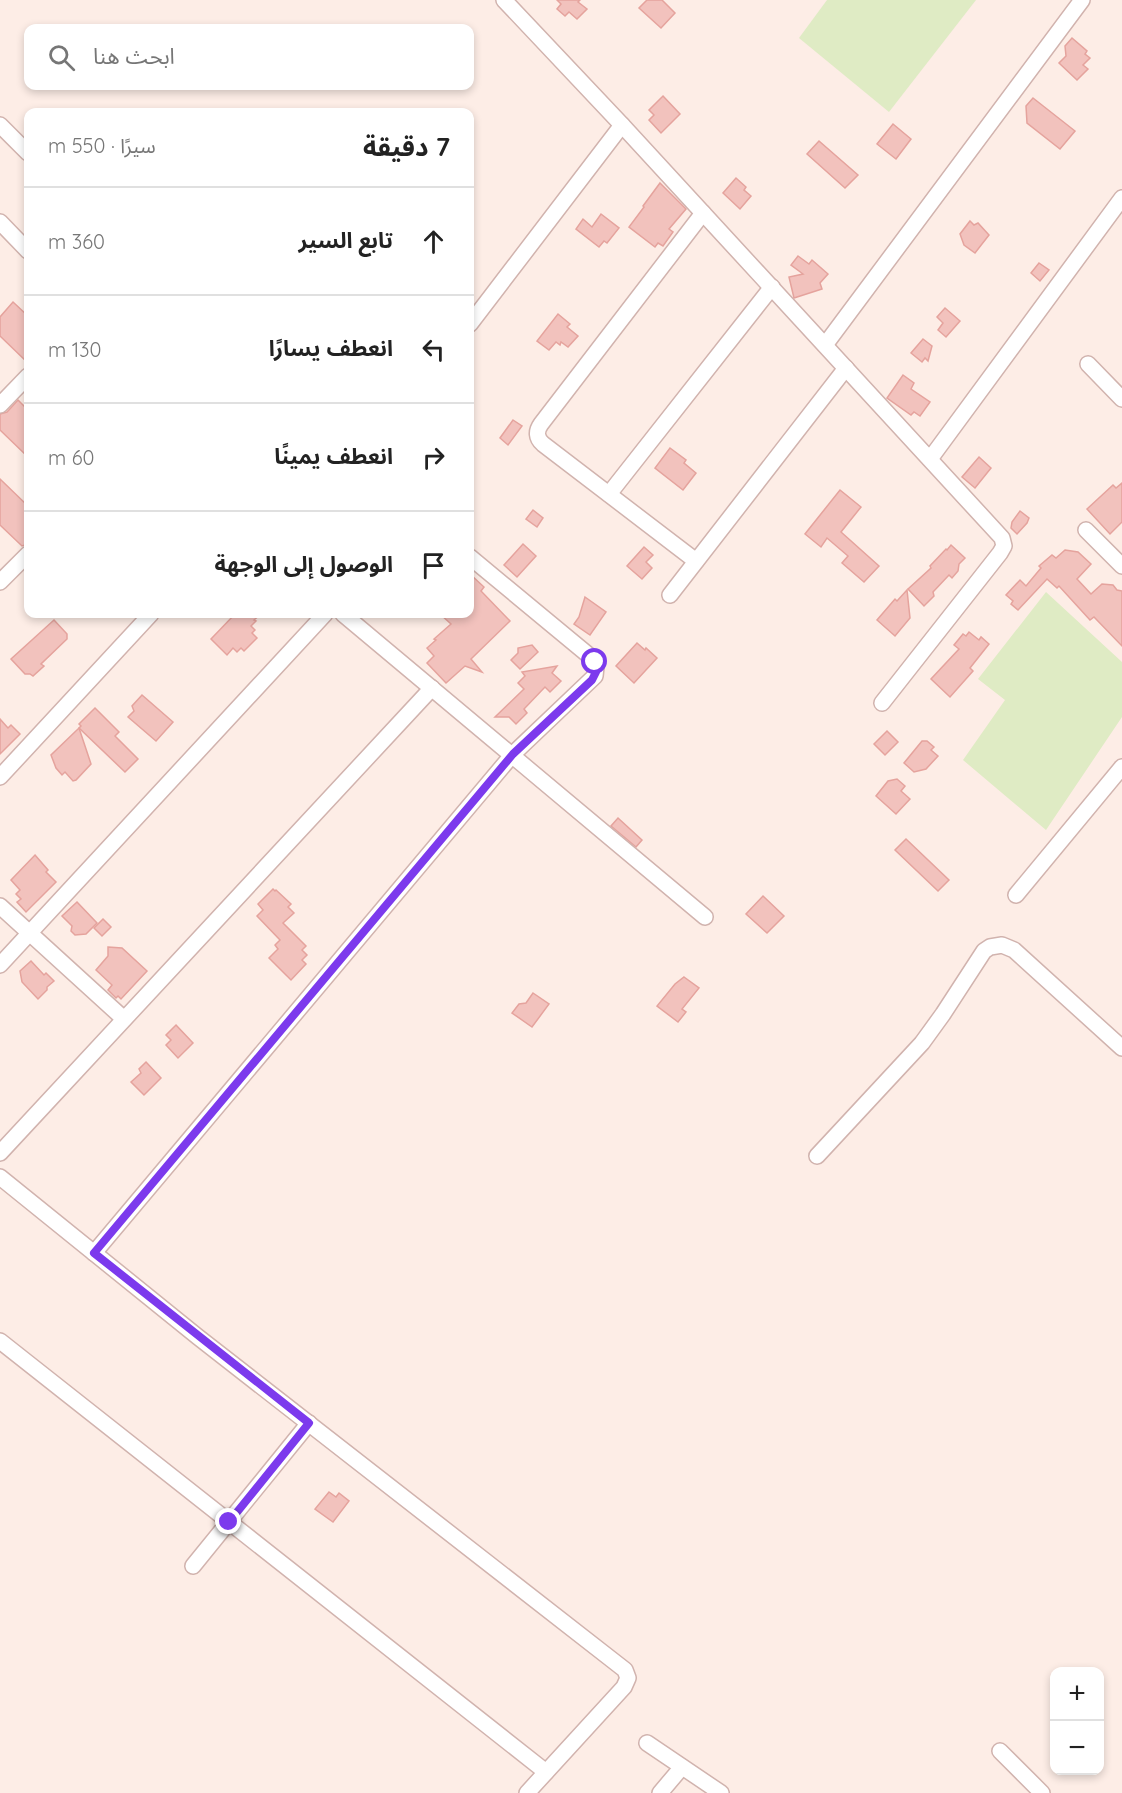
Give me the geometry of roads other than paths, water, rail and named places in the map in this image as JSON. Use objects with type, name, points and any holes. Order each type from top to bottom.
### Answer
[{"type":"street","points":[[504,0],[825,345],[1004,542],[1000,553],[882,703]]},
{"type":"street","points":[[825,345],[1082,0]]},
{"type":"street","points":[[0,125],[24,149]]},
{"type":"street","points":[[474,319],[622,125]]},
{"type":"street","points":[[930,459],[1122,198]]},
{"type":"street","points":[[696,561],[540,441],[537,436],[538,428],[703,213]]},
{"type":"street","points":[[1,226],[24,247]]},
{"type":"street","points":[[609,494],[771,287]]},
{"type":"street","points":[[1088,364],[1122,399]]},
{"type":"street","points":[[670,596],[846,368]]},
{"type":"street","points":[[0,405],[24,380]]},
{"type":"street","points":[[1086,530],[1122,566]]},
{"type":"street","points":[[0,582],[24,558]]},
{"type":"street","points":[[94,1253],[513,754],[592,680],[596,667],[592,658],[474,560]]},
{"type":"street","points":[[0,777],[147,618]]},
{"type":"street","points":[[0,965],[321,618]]},
{"type":"street","points":[[348,618],[705,917]]},
{"type":"street","points":[[0,1153],[432,688]]},
{"type":"street","points":[[1016,895],[1119,777]]},
{"type":"street","points":[[0,906],[124,1019]]},
{"type":"street","points":[[817,1156],[922,1043],[980,956],[990,947],[1002,945],[1014,950],[1122,1048]]},
{"type":"street","points":[[0,1177],[625,1670],[628,1678],[624,1687],[527,1793]]},
{"type":"street","points":[[0,1341],[546,1772]]},
{"type":"street","points":[[194,1566],[309,1423]]},
{"type":"street","points":[[647,1743],[721,1793]]},
{"type":"street","points":[[1000,1751],[1042,1793]]},
{"type":"street","points":[[660,1793],[682,1767]]}]
